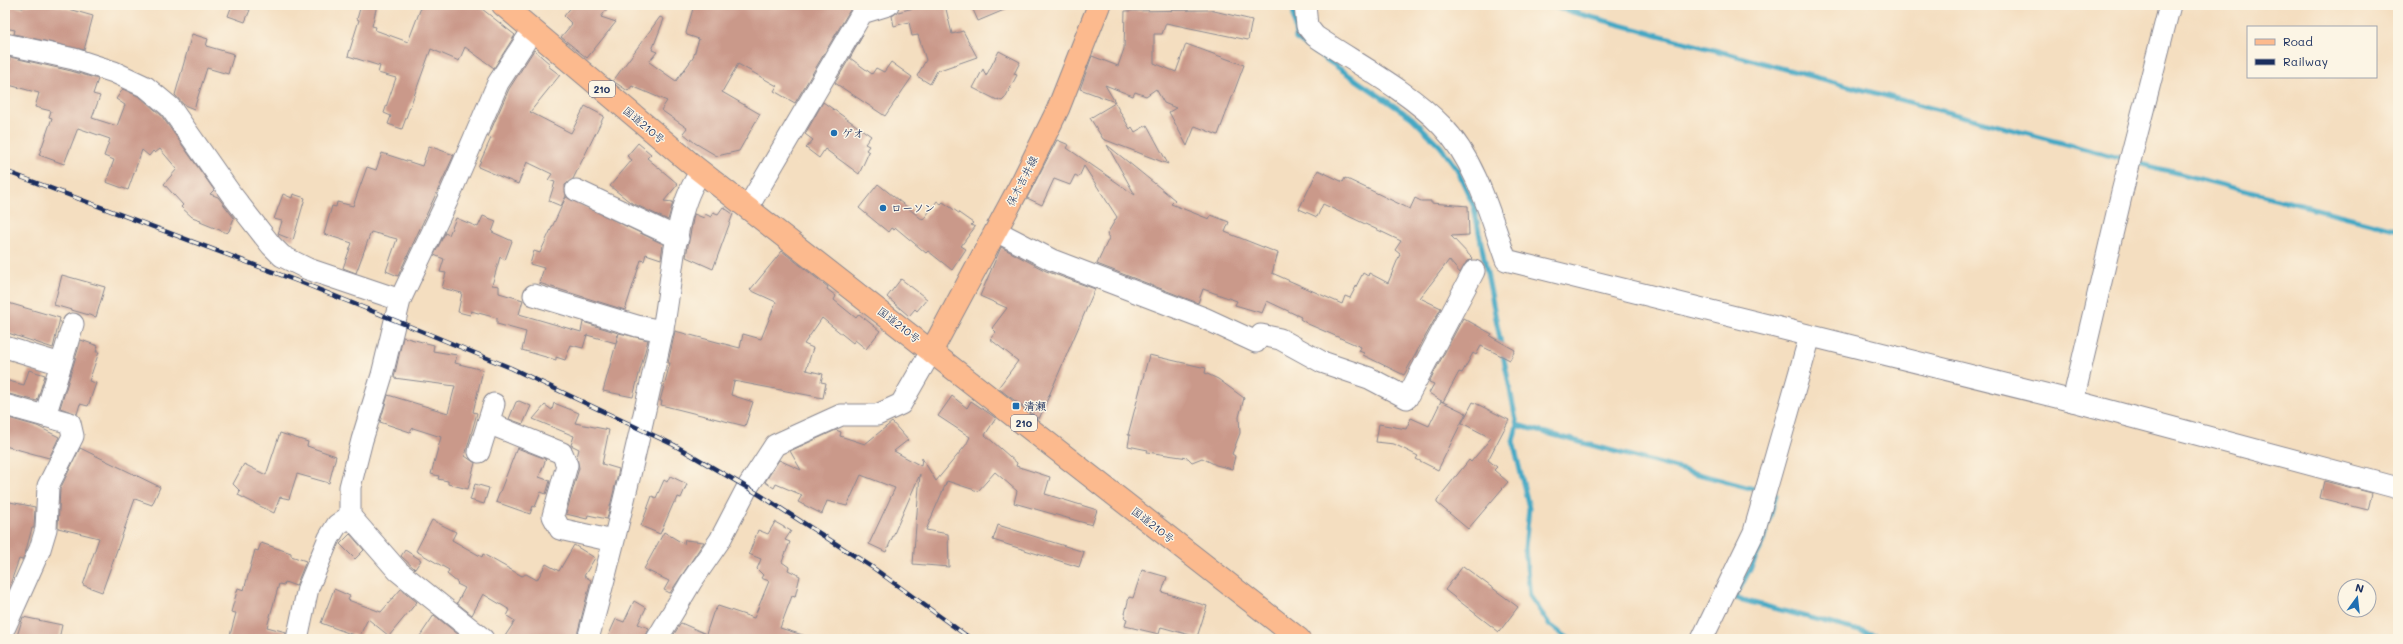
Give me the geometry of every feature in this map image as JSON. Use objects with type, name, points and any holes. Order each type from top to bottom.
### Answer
[{"type":"main road","name":"国道210号","points":[[503,5],[532,31],[702,172],[932,350],[1299,639]]},
{"type":"main road","name":"保木吉井線","points":[[932,350],[996,231],[1058,109],[1099,5]]},
{"type":"street","points":[[744,205],[858,5]]},
{"type":"street","points":[[744,205],[862,12],[888,5]]},
{"type":"street","points":[[1305,5],[1307,26],[1315,36],[1419,106],[1442,126],[1461,151],[1486,202],[1506,260],[2073,401],[2398,488]]},
{"type":"street","points":[[2073,401],[2122,192],[2170,5]]},
{"type":"street","points":[[483,639],[398,571],[350,516],[350,487],[362,440],[382,375],[400,300],[447,201],[498,83],[532,31]]},
{"type":"street","points":[[5,44],[74,59],[114,72],[146,87],[170,107],[231,194],[282,256],[308,269],[400,300]]},
{"type":"street","points":[[588,639],[663,331],[685,204],[696,180],[702,172]]},
{"type":"street","points":[[576,190],[678,238]]},
{"type":"street","points":[[996,231],[1052,260],[1204,318],[1256,342],[1261,335],[1280,339],[1322,362],[1369,378],[1407,398],[1474,271]]},
{"type":"street","points":[[534,295],[637,326],[663,331]]},
{"type":"street","points":[[45,416],[73,324]]},
{"type":"street","points":[[1702,639],[1754,532],[1810,336]]},
{"type":"street","points":[[5,347],[60,364]]},
{"type":"street","points":[[657,639],[691,582],[720,540],[757,472],[776,446],[841,415],[877,415],[901,404],[932,350]]},
{"type":"street","points":[[5,405],[70,423],[73,436],[48,486],[46,530],[40,550],[5,627]]},
{"type":"street","points":[[479,452],[491,414],[562,453],[567,465],[553,516],[560,529],[613,541]]},
{"type":"street","points":[[297,639],[308,588],[329,538],[337,525],[350,516]]},
{"type":"building","points":[[5,5],[23,8],[24,5],[54,5],[93,16],[84,50],[14,34],[15,30],[5,28]]},
{"type":"building","points":[[232,5],[250,10],[245,22],[228,16]]},
{"type":"building","points":[[361,5],[377,5],[372,26],[376,27],[375,30],[408,42],[422,5],[477,5],[515,35],[494,68],[465,47],[459,61],[431,49],[402,129],[388,124],[391,116],[384,113],[396,78],[378,73],[380,66],[348,56],[359,20],[357,19]]},
{"type":"building","points":[[573,5],[610,5],[601,17],[616,22],[587,58],[561,37],[572,24],[564,16]]},
{"type":"building","points":[[694,5],[853,5],[795,103],[774,91],[777,86],[738,64],[722,92],[760,114],[739,151],[717,156],[695,143],[683,133],[687,128],[661,110],[667,101],[632,86],[628,91],[613,81],[660,17],[664,19],[652,50],[657,52],[649,62],[676,81],[693,58],[699,39],[687,35],[686,33]]},
{"type":"building","points":[[925,5],[945,5],[952,34],[963,31],[977,57],[937,71],[930,84],[917,76],[926,60],[918,35],[912,36],[909,22],[894,26],[892,16],[898,12]]},
{"type":"building","points":[[971,5],[1016,5],[978,21]]},
{"type":"building","points":[[1210,10],[1252,20],[1248,40],[1166,23],[1162,34],[1154,34],[1154,63],[1176,72],[1186,44],[1244,65],[1218,135],[1195,126],[1187,146],[1169,112],[1176,108],[1164,103],[1156,89],[1146,96],[1135,92],[1133,96],[1105,85],[1115,102],[1080,89],[1092,56],[1118,66],[1124,49],[1125,11]]},
{"type":"building","points":[[192,34],[208,39],[206,46],[234,54],[228,74],[207,68],[194,109],[184,105],[175,95]]},
{"type":"building","points":[[863,35],[850,58],[872,74],[876,68],[884,72],[891,62],[912,77],[885,116],[835,83]]},
{"type":"building","points":[[534,50],[550,64],[548,66],[560,75],[530,112],[571,133],[585,106],[604,116],[573,179],[565,185],[566,196],[561,206],[549,201],[555,182],[548,180],[552,174],[527,162],[518,184],[478,167],[491,138],[488,137],[509,89]]},
{"type":"building","points":[[999,51],[1020,62],[1014,74],[1017,75],[1002,101],[998,99],[999,101],[973,88],[983,69],[986,76]]},
{"type":"building","points":[[10,57],[71,71],[98,79],[93,94],[100,96],[92,118],[117,126],[125,105],[116,99],[123,89],[140,97],[161,115],[214,190],[210,194],[218,197],[234,218],[229,231],[227,233],[200,222],[201,220],[192,217],[181,207],[183,205],[164,184],[177,169],[160,149],[155,153],[153,151],[149,156],[142,150],[128,190],[106,182],[114,160],[104,156],[110,139],[78,128],[64,164],[39,155],[52,118],[49,117],[51,111],[35,107],[39,93],[5,84]]},
{"type":"building","name":"ゲオ","points":[[823,102],[871,136],[865,144],[869,146],[866,150],[869,152],[859,174],[825,149],[819,158],[806,148],[813,140],[805,134]]},
{"type":"building","points":[[1115,103],[1130,129],[1132,127],[1135,132],[1147,125],[1168,164],[1103,139],[1090,118]]},
{"type":"building","points":[[1057,140],[1069,145],[1067,148],[1135,195],[1107,145],[1175,200],[1171,204],[1209,219],[1211,215],[1229,222],[1225,232],[1278,253],[1272,273],[1342,304],[1345,296],[1350,298],[1363,273],[1368,276],[1369,273],[1388,283],[1400,254],[1395,250],[1401,241],[1323,204],[1317,217],[1299,209],[1318,170],[1343,182],[1345,178],[1410,209],[1415,198],[1421,201],[1431,201],[1431,203],[1468,206],[1469,235],[1451,236],[1473,259],[1467,261],[1460,273],[1449,260],[1420,298],[1441,308],[1404,375],[1363,355],[1364,353],[1359,351],[1361,347],[1308,324],[1300,319],[1301,317],[1267,301],[1262,313],[1235,305],[1237,301],[1203,289],[1198,303],[1097,264],[1109,238],[1107,234],[1117,217],[1084,166],[1079,177],[1075,175],[1070,185],[1054,179],[1042,205],[1027,198]]},
{"type":"building","points":[[638,143],[651,154],[647,158],[678,184],[664,201],[673,202],[668,220],[630,202],[610,186],[632,160],[627,156]]},
{"type":"building","points":[[429,146],[454,155],[398,276],[386,271],[397,239],[371,232],[356,273],[343,268],[352,243],[324,234],[332,206],[336,207],[337,202],[353,206],[367,167],[376,170],[382,153],[422,166]]},
{"type":"building","points":[[878,184],[923,220],[937,201],[941,204],[943,202],[973,223],[971,225],[975,227],[961,246],[966,249],[952,270],[928,251],[926,253],[896,228],[894,230],[891,228],[888,232],[859,208]]},
{"type":"building","points":[[283,194],[292,198],[293,194],[305,198],[293,240],[278,234],[282,221],[274,219]]},
{"type":"building","points":[[566,197],[663,244],[661,259],[646,254],[644,261],[641,260],[625,310],[539,283],[544,268],[530,264],[534,251],[540,253]]},
{"type":"building","points":[[723,207],[733,214],[713,269],[686,257],[694,214],[704,218],[705,214],[711,217],[713,212],[718,214]]},
{"type":"building","points":[[483,216],[496,221],[492,232],[512,241],[505,260],[500,257],[492,285],[499,286],[499,293],[523,300],[519,314],[581,332],[583,322],[618,333],[616,343],[587,335],[583,348],[571,345],[565,360],[556,357],[556,360],[522,350],[526,332],[497,324],[497,318],[471,311],[470,315],[458,312],[462,293],[442,288],[446,273],[440,272],[444,259],[434,255],[445,233],[449,235],[456,218],[478,227]]},
{"type":"building","points":[[1001,247],[1046,271],[1095,289],[1039,419],[998,388],[1018,361],[990,339],[996,332],[992,328],[1007,308],[980,296]]},
{"type":"building","points":[[782,251],[828,287],[827,289],[836,296],[834,300],[856,318],[859,314],[880,331],[866,349],[855,340],[853,343],[822,318],[804,344],[813,348],[806,370],[823,374],[821,382],[826,383],[823,398],[734,381],[731,395],[753,402],[745,426],[661,405],[662,401],[660,401],[670,363],[668,363],[675,331],[740,348],[743,334],[761,339],[776,302],[750,290]]},
{"type":"building","points":[[62,275],[105,287],[96,317],[54,305]]},
{"type":"building","points":[[901,279],[927,299],[917,311],[915,309],[909,316],[887,297]]},
{"type":"building","points":[[5,302],[60,318],[53,348],[5,332]]},
{"type":"building","points":[[1463,318],[1492,334],[1490,336],[1515,350],[1510,360],[1481,346],[1476,355],[1473,353],[1462,373],[1459,372],[1443,402],[1429,393],[1434,384],[1429,382]]},
{"type":"building","points":[[619,333],[648,340],[633,397],[603,391]]},
{"type":"building","points":[[403,337],[434,345],[433,351],[457,355],[455,363],[483,370],[473,412],[477,413],[465,456],[475,463],[468,489],[448,484],[448,481],[438,479],[439,476],[431,474],[441,437],[413,428],[410,432],[380,422],[388,395],[448,413],[455,386],[394,378]]},
{"type":"building","points":[[81,340],[98,346],[96,352],[99,352],[89,381],[96,383],[88,406],[80,404],[77,414],[60,408]]},
{"type":"building","points":[[1149,355],[1206,368],[1205,373],[1218,379],[1244,398],[1239,417],[1240,433],[1232,454],[1235,456],[1232,469],[1216,465],[1202,458],[1192,462],[1188,458],[1147,452],[1148,450],[1128,446],[1130,435],[1128,435]]},
{"type":"building","points":[[29,370],[45,375],[37,401],[5,393],[5,380],[24,385]]},
{"type":"building","points":[[952,396],[967,408],[971,401],[996,418],[985,435],[1017,463],[1016,466],[1050,477],[1045,494],[1097,510],[1092,525],[1014,503],[1017,491],[995,472],[978,491],[947,481],[926,530],[948,534],[949,567],[913,564],[920,474],[886,552],[869,544],[895,488],[861,475],[847,506],[827,501],[822,514],[798,502],[802,495],[776,484],[774,488],[765,482],[779,460],[801,470],[790,451],[836,430],[841,432],[840,436],[865,444],[892,422],[908,440],[894,451],[921,466],[922,458],[936,481],[966,445],[970,437],[938,416]]},
{"type":"building","points":[[519,401],[531,406],[523,424],[509,419],[516,402]]},
{"type":"building","points":[[1441,401],[1466,413],[1438,470],[1416,459],[1418,456],[1394,444],[1376,442],[1379,424],[1406,429],[1411,418],[1429,426]]},
{"type":"building","points":[[1473,402],[1509,420],[1488,460],[1497,467],[1494,470],[1508,482],[1468,529],[1437,503],[1437,500],[1469,460],[1471,462],[1491,438],[1462,423]]},
{"type":"building","points":[[554,403],[579,413],[575,423],[609,430],[602,464],[619,469],[607,519],[588,515],[587,519],[566,514],[579,468],[577,457],[579,449],[571,445],[574,436],[533,419],[545,405],[552,410]]},
{"type":"building","points":[[5,417],[37,426],[59,437],[49,458],[5,446]]},
{"type":"building","points":[[280,433],[308,442],[307,446],[336,456],[329,483],[297,474],[289,499],[280,497],[274,513],[238,495],[240,491],[233,484],[244,464],[266,475]]},
{"type":"building","points":[[80,448],[160,487],[152,505],[135,499],[102,592],[83,585],[99,538],[58,528],[60,489]]},
{"type":"building","points":[[517,448],[546,459],[539,477],[550,481],[546,494],[541,492],[535,507],[533,506],[530,514],[496,502]]},
{"type":"building","points":[[670,476],[687,484],[681,498],[678,497],[676,502],[674,502],[660,534],[641,526],[652,496],[656,498],[664,480],[667,482]]},
{"type":"building","points":[[2324,481],[2372,493],[2368,510],[2320,498]]},
{"type":"building","points":[[475,484],[489,488],[484,504],[470,500]]},
{"type":"building","points":[[5,501],[35,507],[34,528],[32,528],[25,554],[22,560],[19,559],[7,593],[5,593]]},
{"type":"building","points":[[432,520],[456,532],[452,540],[482,557],[483,554],[522,576],[526,574],[537,580],[546,564],[559,571],[574,545],[595,558],[584,576],[591,580],[576,639],[503,639],[515,621],[507,616],[510,610],[483,594],[472,615],[457,603],[465,588],[457,584],[458,583],[447,574],[449,570],[416,551]]},
{"type":"building","points":[[775,522],[791,531],[785,540],[790,542],[782,562],[789,567],[788,570],[800,576],[795,597],[792,596],[780,628],[806,636],[805,639],[671,639],[681,623],[706,634],[713,613],[718,606],[754,618],[769,581],[761,578],[763,575],[757,569],[761,559],[749,554],[758,530],[768,534]]},
{"type":"building","points":[[998,525],[1084,552],[1079,567],[993,540]]},
{"type":"building","points":[[664,532],[684,544],[685,540],[704,542],[670,593],[664,590],[669,581],[644,569]]},
{"type":"building","points":[[350,534],[364,550],[355,559],[340,544]]},
{"type":"building","points":[[261,543],[291,553],[291,556],[306,561],[296,586],[285,582],[284,585],[279,584],[267,627],[286,632],[285,639],[229,639],[236,613],[231,612],[238,588],[244,590],[255,550],[258,551]]},
{"type":"building","points":[[405,550],[421,560],[415,569],[401,556]]},
{"type":"building","points":[[1463,566],[1518,607],[1499,632],[1445,590]]},
{"type":"building","points":[[1142,570],[1167,577],[1162,592],[1207,606],[1197,637],[1161,627],[1159,634],[1125,626],[1127,619],[1124,618],[1129,597],[1133,598]]},
{"type":"building","points":[[334,589],[350,596],[348,600],[381,612],[401,589],[417,602],[389,636],[368,619],[359,637],[321,623]]},
{"type":"building","points":[[634,601],[646,608],[638,624],[649,628],[645,639],[607,639],[616,619],[624,622]]},
{"type":"building","points":[[434,615],[464,639],[418,639]]},
{"type":"building","points":[[23,617],[62,625],[59,639],[16,639]]},
{"type":"waterway","points":[[1293,5],[1296,39],[1412,118],[1440,146],[1457,169],[1474,207],[1517,425],[1761,491]]},
{"type":"waterway","points":[[1546,5],[2126,160]]},
{"type":"waterway","points":[[2134,162],[2398,230]]},
{"type":"waterway","points":[[1517,425],[1513,441],[1529,508],[1525,548],[1530,596],[1550,625],[1569,639]]},
{"type":"waterway","points":[[1770,493],[1776,495],[1762,545],[1735,598],[1890,639]]},
{"type":"railway","points":[[5,171],[305,284],[419,330],[511,368],[674,445],[760,495],[872,567],[971,639]]},
{"type":"place","name":"ゲオ","points":[[834,133]]},
{"type":"place","name":"ローソン","points":[[883,208]]},
{"type":"place","name":"清瀬","points":[[1016,406]]}]
